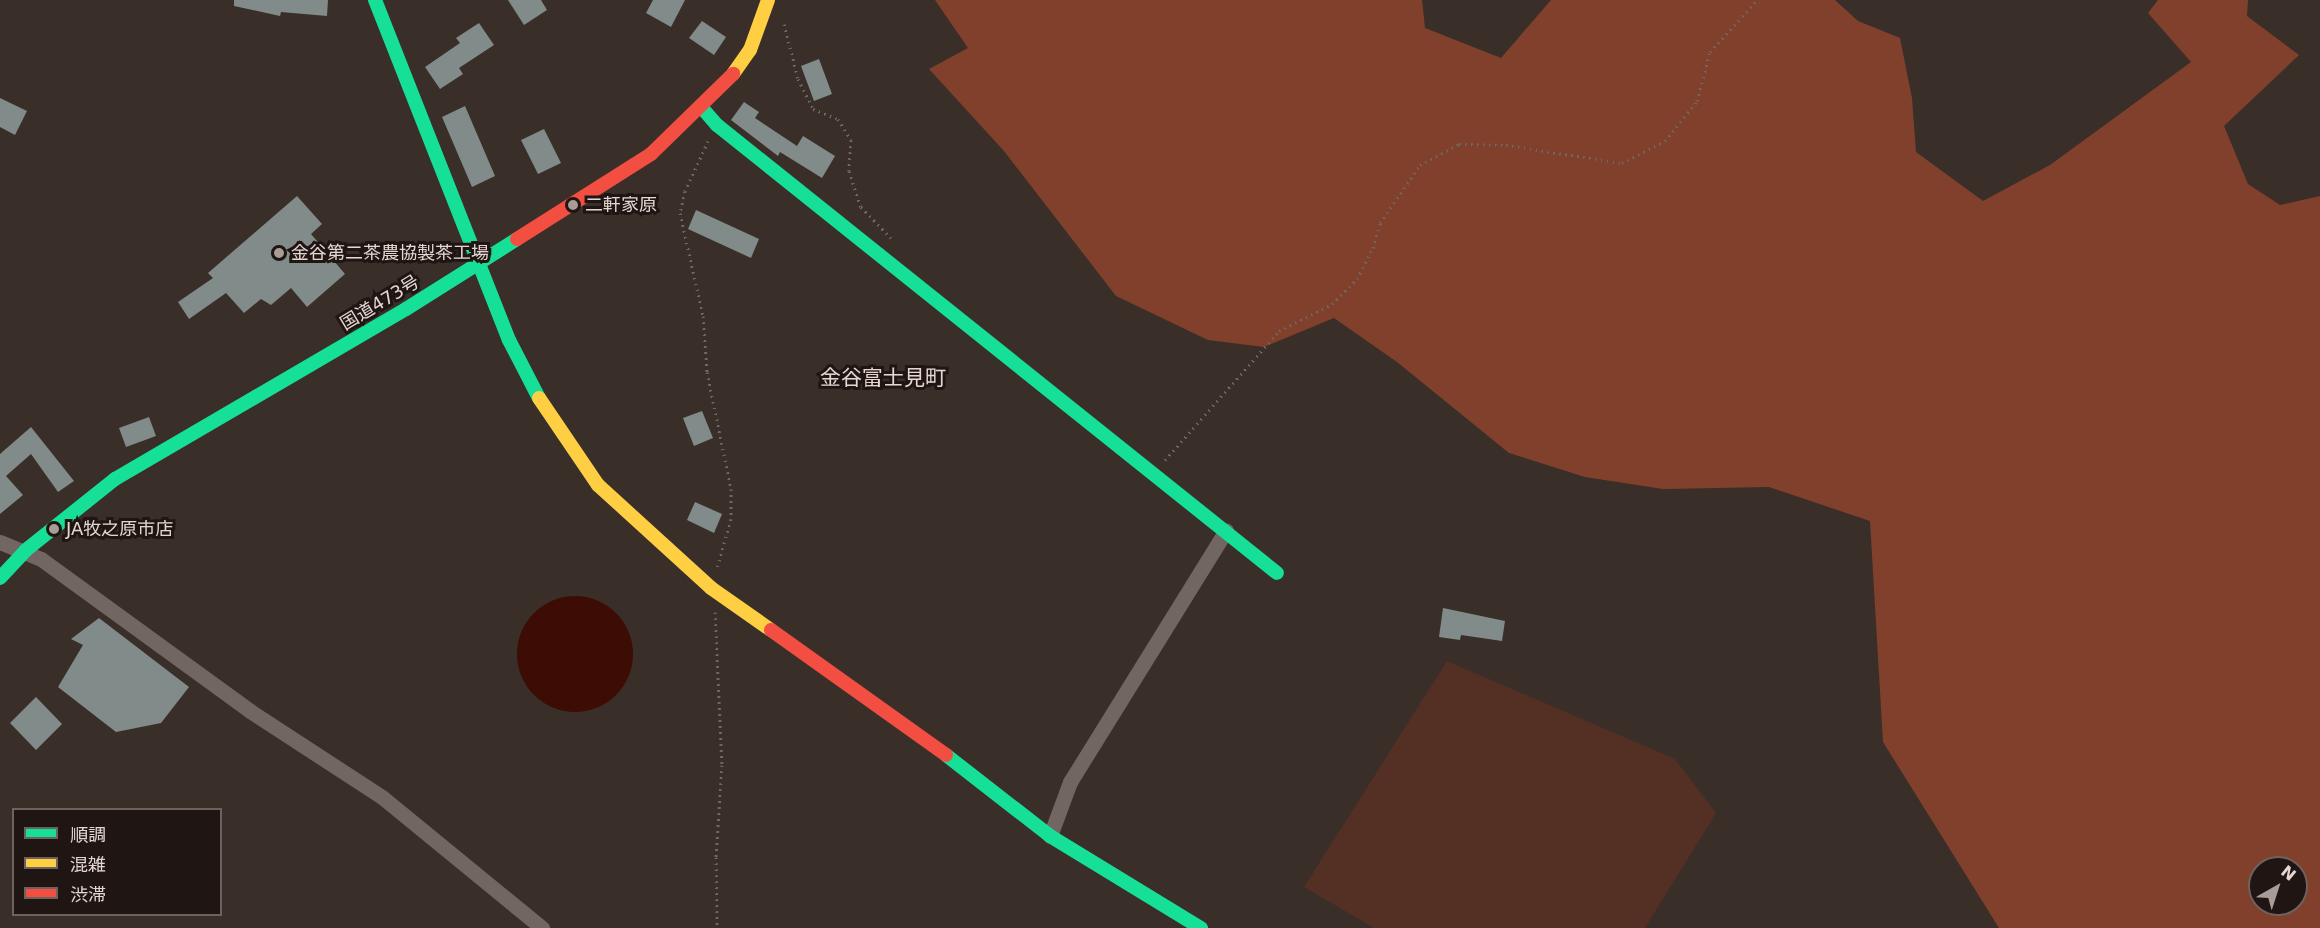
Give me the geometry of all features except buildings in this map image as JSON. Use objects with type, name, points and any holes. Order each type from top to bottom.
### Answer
[{"type":"main road","points":[[375,0],[509,340],[548,416],[598,485],[711,588],[944,753],[1050,836],[1201,928]]},
{"type":"main road","name":"国道473号","points":[[0,578],[26,550],[115,479],[478,263],[651,154],[703,109],[750,50],[768,0]]},
{"type":"main road","points":[[703,109],[717,125],[1154,472],[1277,573]]},
{"type":"street","points":[[1050,836],[1070,782],[1226,530]]},
{"type":"street","points":[[2,546],[26,550],[83,588],[250,711],[382,797],[542,928]]},
{"type":"path","points":[[1154,472],[1279,331],[1332,304],[1357,279],[1373,248],[1380,223],[1420,165],[1459,144],[1506,145],[1622,163],[1665,141],[1697,101],[1710,52],[1757,0]]},
{"type":"path","points":[[783,20],[798,79],[813,109],[838,119],[851,140],[849,171],[861,207],[898,245]]},
{"type":"path","points":[[717,125],[685,191],[680,213],[703,316],[707,372],[730,489],[731,519],[711,588],[719,643],[722,765],[716,857],[717,928]]},
{"type":"shaded area","points":[[935,0],[1422,0],[1425,28],[1501,58],[1551,0],[1835,0],[1858,21],[1900,38],[1912,98],[1916,152],[1983,201],[2050,165],[2191,62],[2148,13],[2158,0],[2248,0],[2247,16],[2299,55],[2224,126],[2248,184],[2280,205],[2320,196],[2320,928],[1999,928],[1883,742],[1870,521],[1769,487],[1663,489],[1585,477],[1509,453],[1397,362],[1334,318],[1264,347],[1208,340],[1116,296],[1004,151],[929,69],[968,48]]},
{"type":"shaded area","points":[[575,596],[597,601],[616,613],[628,632],[633,654],[628,676],[616,695],[597,707],[575,712],[553,707],[534,695],[522,676],[517,654],[522,632],[534,613],[553,601]]},
{"type":"shaded area","points":[[1447,661],[1675,759],[1716,813],[1645,928],[1374,928],[1304,887]]},
{"type":"traffic: fast","points":[[375,0],[509,340],[539,398]]},
{"type":"traffic: fast","points":[[703,109],[717,125],[1277,573]]},
{"type":"traffic: fast","points":[[0,578],[26,550],[115,479],[406,309],[517,239]]},
{"type":"traffic: fast","points":[[946,755],[1050,836],[1201,928]]},
{"type":"traffic: slow","points":[[733,74],[750,50],[768,0]]},
{"type":"traffic: slow","points":[[539,398],[598,485],[711,588],[771,630]]},
{"type":"traffic: jam","points":[[517,239],[651,154],[733,74]]},
{"type":"traffic: jam","points":[[771,630],[946,755]]},
{"type":"place","name":"二軒家原","points":[[573,205]]},
{"type":"place","name":"金谷第二茶農協製茶工場","points":[[279,253]]},
{"type":"place","name":"JA牧之原市店","points":[[54,529]]},
{"type":"district","name":"金谷富士見町","points":[[883,378]]}]
